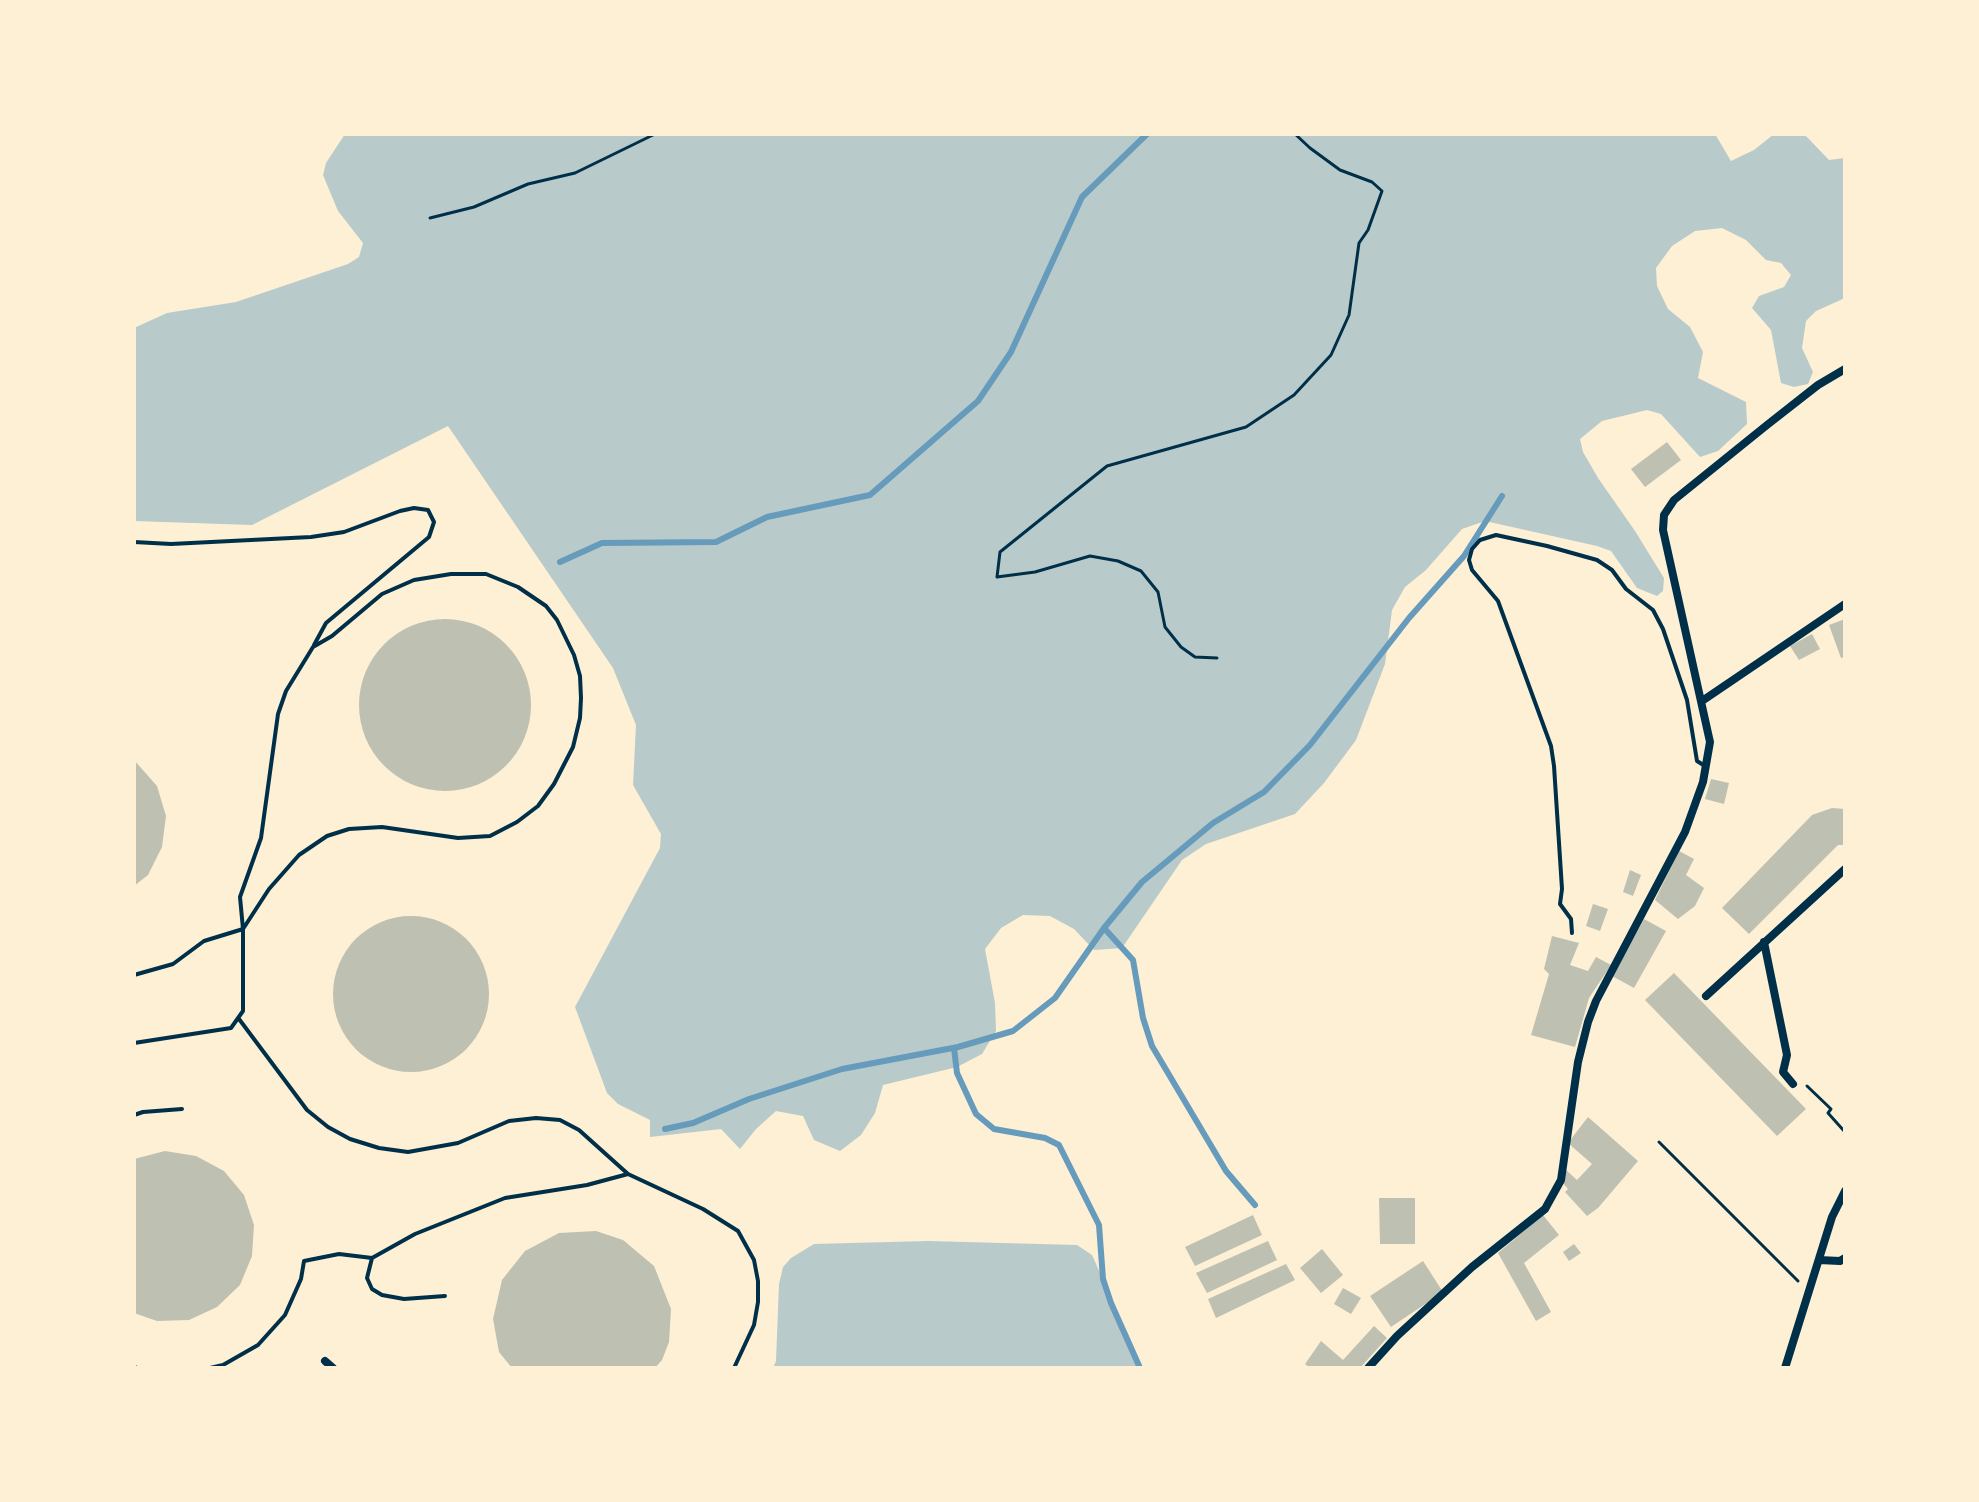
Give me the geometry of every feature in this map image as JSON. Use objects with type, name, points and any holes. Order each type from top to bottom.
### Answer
[{"type":"street","points":[[1368,1368],[1397,1336],[1472,1267],[1545,1209],[1561,1180],[1578,1062],[1588,1022],[1596,1001],[1685,832],[1707,766],[1710,742],[1663,530],[1664,515],[1674,500],[1818,385],[1845,369]]},
{"type":"street","points":[[1702,701],[1845,604]]},
{"type":"street","points":[[1706,996],[1845,869]]},
{"type":"street","points":[[1764,942],[1787,1055],[1783,1072],[1798,1082]]},
{"type":"street","points":[[1785,1368],[1832,1217],[1845,1191]]},
{"type":"street","points":[[1819,1260],[1840,1261],[1845,1258]]},
{"type":"street","points":[[325,1361],[333,1368]]},
{"type":"lane","points":[[134,542],[171,544],[311,537],[344,532],[414,508],[428,510],[434,522],[429,537],[326,623],[286,691],[278,714],[261,838],[240,897],[245,1002],[239,1019],[231,1028],[218,1031],[134,1043]]},
{"type":"lane","points":[[1572,933],[1571,919],[1560,904],[1562,889],[1551,746],[1498,601],[1472,570],[1469,560],[1472,549],[1480,540],[1496,535],[1597,560],[1612,570],[1626,589],[1653,610],[1663,629],[1687,700],[1697,761],[1707,766]]},
{"type":"lane","points":[[134,975],[173,964],[204,941],[243,929],[269,889],[299,855],[327,836],[349,829],[382,827],[458,838],[490,836],[517,822],[538,806],[554,784],[573,747],[580,718],[580,676],[574,655],[557,620],[534,597],[502,579],[486,574],[451,574],[398,585],[313,647]]},
{"type":"lane","points":[[239,1019],[307,1110],[350,1139],[379,1148],[408,1152],[467,1140],[509,1121],[549,1118],[579,1130],[628,1174],[703,1209],[738,1231],[748,1245],[756,1270],[758,1302],[754,1325],[734,1368]]},
{"type":"lane","points":[[134,1115],[182,1109]]},
{"type":"lane","points":[[210,1368],[223,1365],[258,1345],[285,1315],[301,1279],[304,1261],[339,1254],[372,1258],[415,1234],[505,1198],[587,1185],[628,1174]]},
{"type":"lane","points":[[372,1258],[367,1278],[372,1289],[382,1295],[404,1299],[445,1296]]},
{"type":"path","points":[[430,218],[474,207],[528,184],[575,173],[655,134]]},
{"type":"path","points":[[1217,658],[1195,657],[1181,647],[1165,627],[1158,592],[1141,571],[1118,561],[1090,556],[1035,572],[997,577],[1000,552],[1107,466],[1246,427],[1294,395],[1331,355],[1349,315],[1359,243],[1368,230],[1382,191],[1372,182],[1340,170],[1295,134]]},
{"type":"path","points":[[1798,1082],[1831,1109],[1828,1113],[1845,1132]]},
{"type":"path","points":[[1659,1142],[1809,1292]]},
{"type":"shaded area","points":[[345,134],[1715,134],[1731,161],[1754,150],[1774,134],[1805,135],[1829,160],[1845,158],[1845,298],[1816,311],[1806,321],[1802,348],[1813,372],[1808,384],[1794,387],[1781,383],[1771,330],[1752,308],[1759,296],[1784,287],[1791,275],[1781,263],[1766,260],[1746,240],[1722,228],[1695,231],[1672,246],[1656,268],[1657,286],[1668,309],[1690,327],[1703,352],[1698,378],[1746,402],[1747,424],[1718,451],[1700,457],[1661,414],[1647,410],[1602,421],[1580,439],[1583,452],[1598,478],[1664,578],[1663,591],[1657,596],[1637,588],[1611,551],[1597,546],[1485,521],[1462,529],[1426,570],[1405,587],[1392,610],[1385,664],[1356,740],[1324,783],[1295,814],[1206,844],[1182,860],[1122,948],[1094,950],[1074,929],[1050,916],[1023,915],[1001,928],[985,949],[995,1003],[996,1031],[982,1054],[957,1067],[883,1085],[875,1113],[861,1135],[840,1151],[814,1140],[803,1116],[776,1111],[740,1149],[721,1129],[650,1137],[650,1120],[618,1104],[607,1093],[575,1007],[660,848],[661,834],[633,785],[636,725],[613,668],[448,426],[252,525],[134,521],[134,328],[167,313],[236,302],[348,264],[359,257],[363,243],[338,211],[323,175],[326,163]]},
{"type":"shaded area","points":[[928,1241],[1077,1245],[1092,1255],[1143,1368],[773,1368],[776,1361],[779,1284],[783,1267],[791,1258],[814,1244]]},
{"type":"building","points":[[1667,442],[1681,460],[1645,487],[1631,469]]},
{"type":"building","points":[[445,619],[478,626],[506,644],[524,672],[531,705],[524,738],[506,766],[478,784],[445,791],[412,784],[384,766],[366,738],[359,705],[366,672],[384,644],[412,626]]},
{"type":"building","points":[[1845,619],[1845,657],[1841,658],[1829,625]]},
{"type":"building","points":[[1812,634],[1820,649],[1799,660],[1790,646]]},
{"type":"building","points":[[134,760],[157,786],[166,816],[162,847],[148,875],[134,886]]},
{"type":"building","points":[[1711,779],[1729,783],[1724,804],[1705,799]]},
{"type":"building","points":[[1832,808],[1845,809],[1845,845],[1838,845],[1749,934],[1722,908],[1812,815]]},
{"type":"building","points":[[1679,851],[1694,859],[1686,875],[1704,888],[1695,906],[1678,919],[1655,900]]},
{"type":"building","points":[[1630,870],[1641,875],[1633,896],[1623,892]]},
{"type":"building","points":[[1593,904],[1608,909],[1600,931],[1586,926]]},
{"type":"building","points":[[411,916],[441,922],[466,939],[483,964],[489,994],[483,1024],[466,1049],[441,1066],[411,1072],[381,1066],[356,1049],[339,1024],[333,994],[339,964],[356,939],[381,922]]},
{"type":"building","points":[[1644,919],[1666,931],[1634,988],[1612,976]]},
{"type":"building","points":[[1552,936],[1579,943],[1570,965],[1588,971],[1596,957],[1611,965],[1589,998],[1575,1047],[1531,1035],[1549,974],[1544,969]]},
{"type":"building","points":[[1674,973],[1806,1109],[1777,1136],[1645,1000]]},
{"type":"building","points":[[1588,1117],[1638,1161],[1598,1208],[1587,1216],[1565,1192],[1568,1189],[1562,1182],[1566,1170],[1577,1180],[1592,1164],[1568,1143]]},
{"type":"building","points":[[165,1151],[196,1156],[224,1171],[244,1195],[254,1225],[252,1256],[240,1285],[217,1307],[189,1320],[157,1321],[134,1313],[134,1159]]},
{"type":"building","points":[[1379,1198],[1415,1198],[1415,1244],[1380,1244]]},
{"type":"building","points":[[1253,1215],[1262,1235],[1195,1266],[1185,1247]]},
{"type":"building","points":[[1543,1215],[1559,1235],[1524,1263],[1551,1312],[1536,1321],[1498,1253]]},
{"type":"building","points":[[596,1231],[623,1240],[654,1266],[671,1309],[669,1342],[662,1360],[655,1368],[512,1368],[499,1352],[493,1319],[502,1280],[525,1251],[559,1233]]},
{"type":"building","points":[[1268,1241],[1277,1260],[1207,1293],[1196,1273]]},
{"type":"building","points":[[1574,1244],[1581,1253],[1569,1261],[1563,1252]]},
{"type":"building","points":[[1322,1249],[1343,1275],[1321,1293],[1300,1268]]},
{"type":"building","points":[[1423,1261],[1443,1292],[1391,1327],[1370,1296]]},
{"type":"building","points":[[1286,1264],[1295,1280],[1216,1318],[1208,1299]]},
{"type":"building","points":[[1343,1288],[1361,1298],[1351,1314],[1334,1304]]},
{"type":"building","points":[[1374,1326],[1387,1338],[1360,1368],[1310,1368],[1305,1364],[1321,1341],[1343,1360]]},
{"type":"waterway","points":[[560,562],[602,543],[716,542],[767,517],[870,495],[978,401],[1011,352],[1082,197],[1147,134]]},
{"type":"waterway","points":[[665,1129],[693,1123],[749,1099],[842,1069],[958,1047],[1013,1031],[1055,998],[1104,928],[1142,882],[1213,823],[1264,792],[1310,745],[1409,618],[1464,556],[1502,496]]},
{"type":"waterway","points":[[1104,928],[1133,960],[1143,1018],[1152,1046],[1226,1171],[1255,1205]]},
{"type":"waterway","points":[[954,1048],[957,1073],[976,1114],[994,1129],[1045,1138],[1059,1145],[1099,1225],[1103,1279],[1140,1368]]}]
